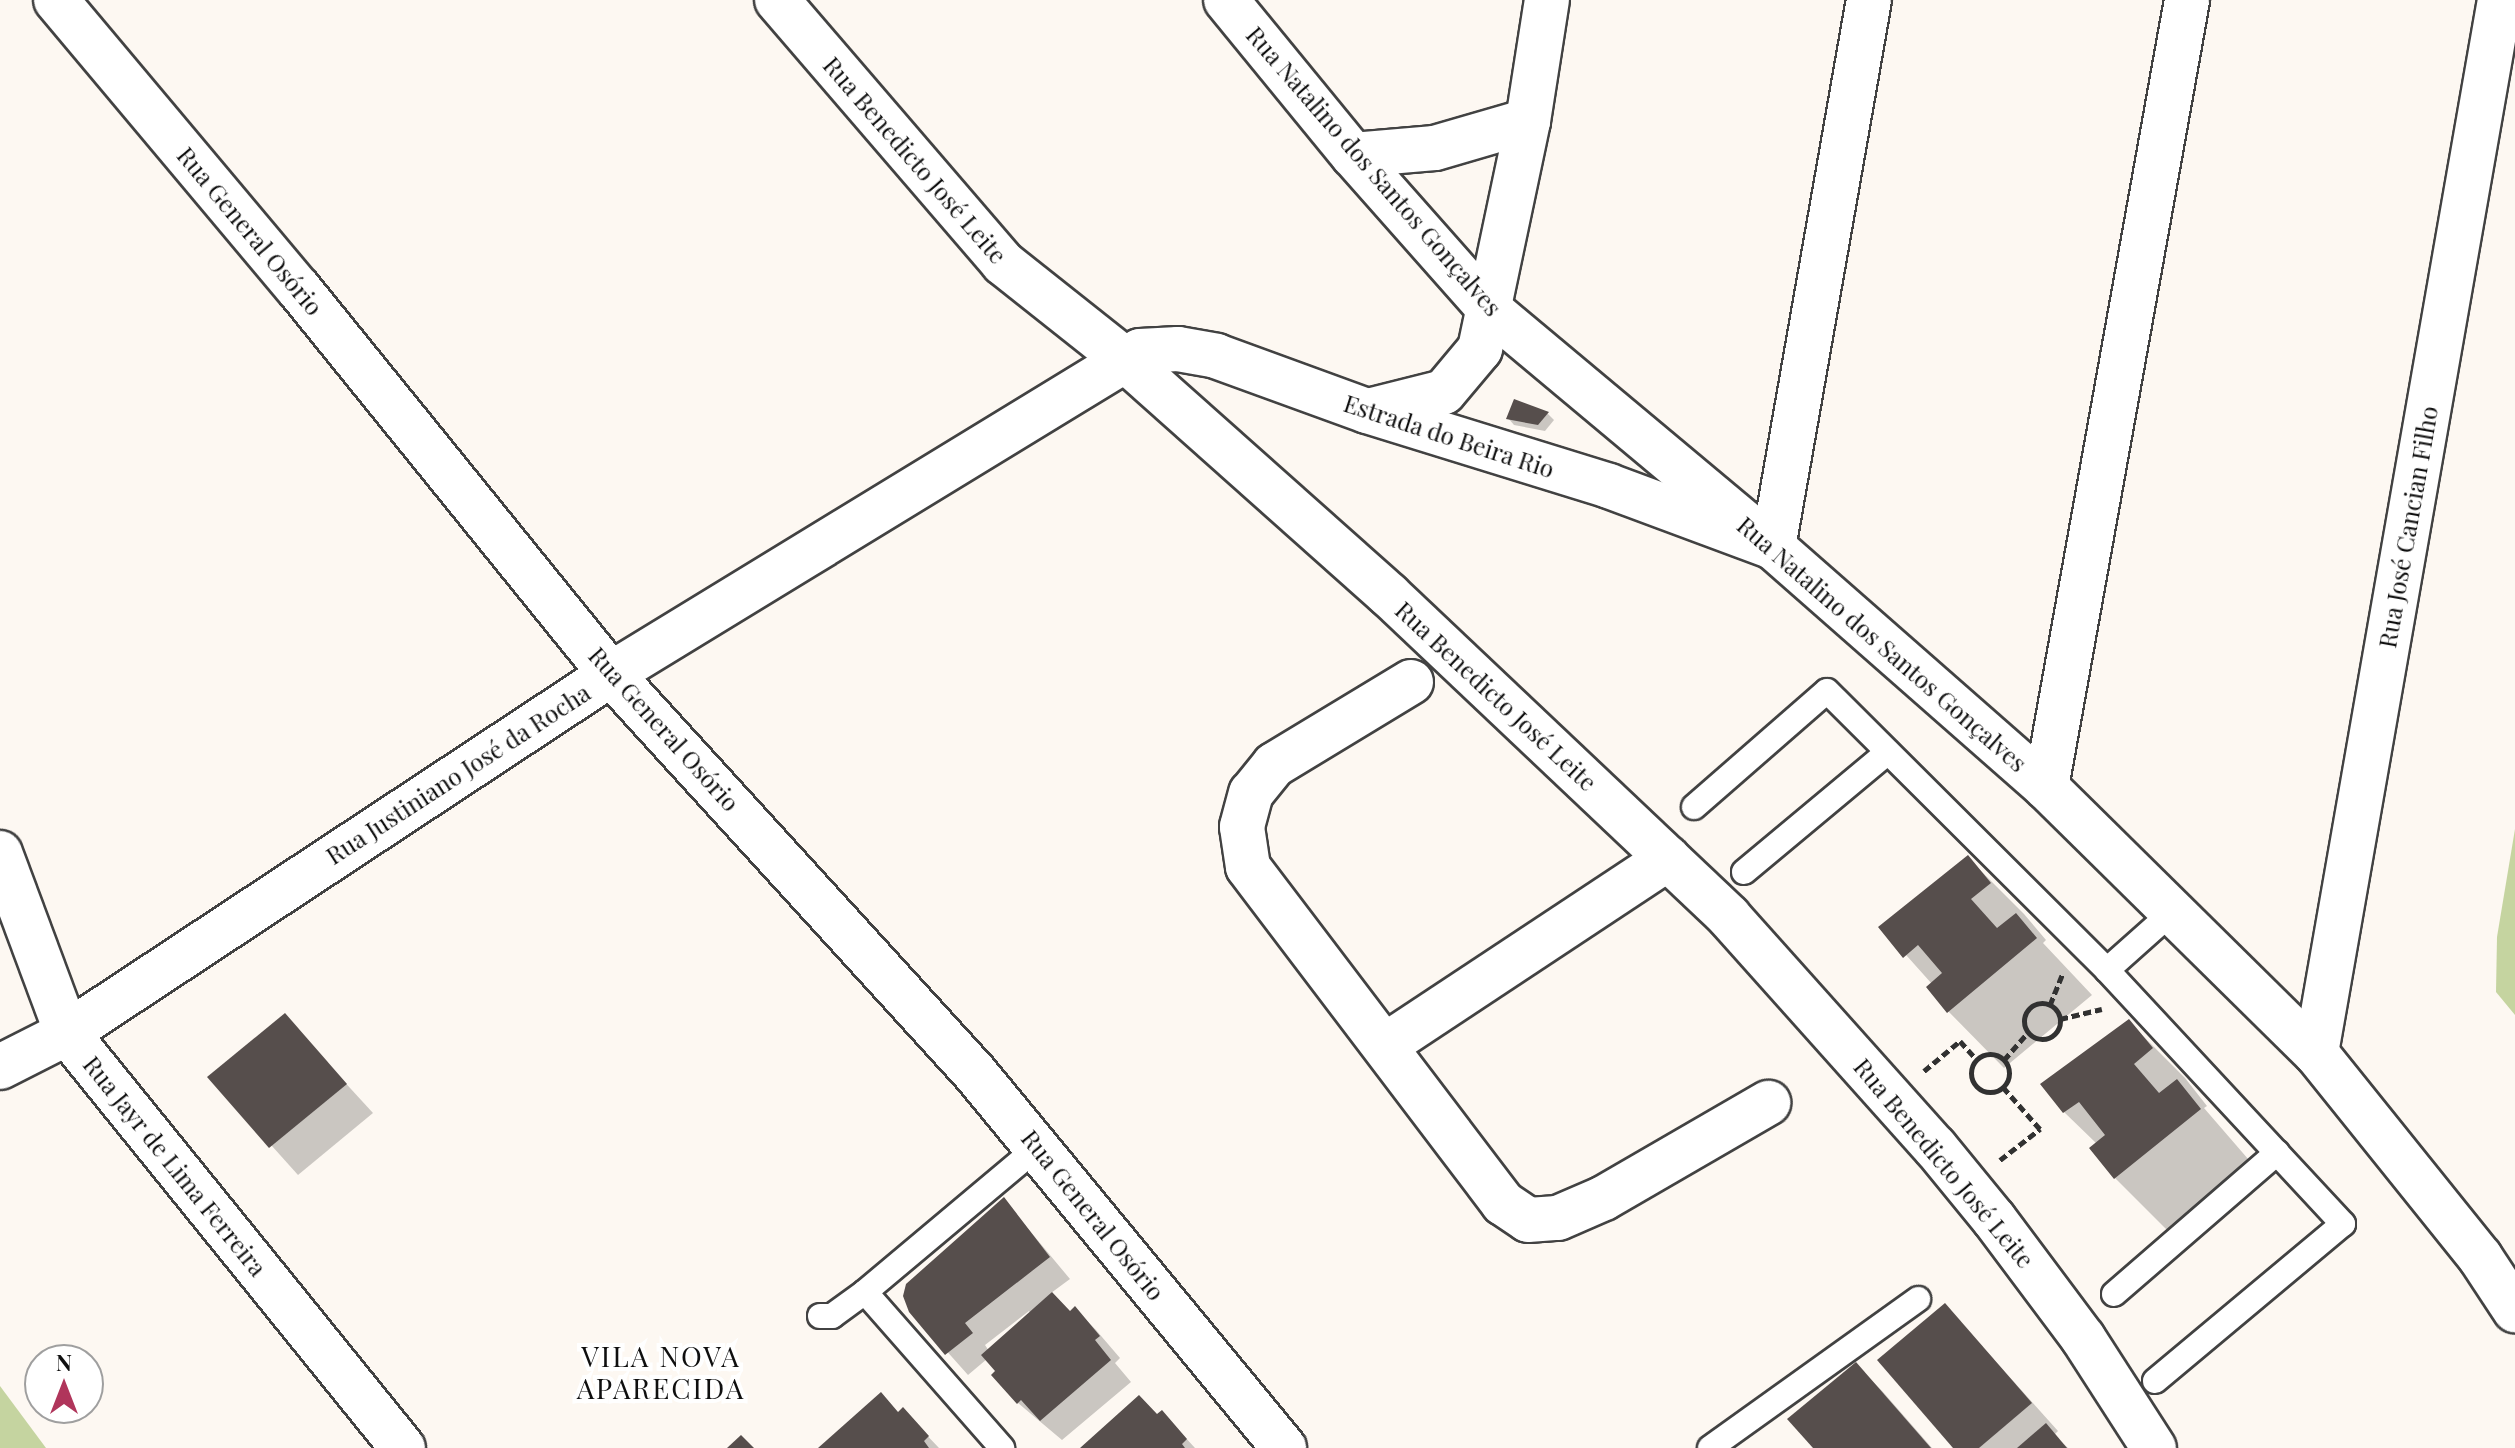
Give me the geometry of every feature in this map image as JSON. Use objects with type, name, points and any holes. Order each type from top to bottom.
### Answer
[{"type":"street","name":"Rua General Osório","points":[[56,0],[298,288],[611,674],[975,1073],[1284,1448]]},
{"type":"street","name":"Rua Benedicto José Leite","points":[[777,0],[1003,263],[1123,358],[1401,606],[1668,858],[1749,939],[1935,1147],[2083,1338],[2154,1448]]},
{"type":"street","name":"Rua Natalino dos Santos Gonçalves","points":[[1226,0],[1353,155],[1490,310],[1773,547],[2046,787],[2316,1053],[2480,1257],[2515,1310]]},
{"type":"street","points":[[1367,411],[1444,392],[1480,349],[1528,121],[1547,0]]},
{"type":"street","points":[[1773,547],[1869,0]]},
{"type":"street","points":[[2046,787],[2187,0]]},
{"type":"street","name":"Rua José Cancian Filho","points":[[2316,1053],[2500,0]]},
{"type":"street","points":[[1353,155],[1435,148],[1528,121]]},
{"type":"street","name":"Estrada do Beira Rio","points":[[1123,358],[1157,349],[1216,356],[1367,411],[1609,486],[1773,547]]},
{"type":"street","name":"Rua Justiniano José da Rocha","points":[[0,1067],[67,1033],[611,674],[1123,358]]},
{"type":"street","points":[[1444,392],[1467,441]]},
{"type":"street","points":[[1411,682],[1274,765],[1251,793],[1242,827],[1248,867],[1503,1203],[1528,1220],[1558,1218],[1604,1198],[1768,1103]]},
{"type":"street","name":"Rua Jayr de Lima Ferreira","points":[[0,853],[67,1033],[403,1448]]},
{"type":"street","points":[[1386,1045],[1668,858]]},
{"type":"lane","points":[[1694,807],[1827,691],[2107,970],[2343,1224],[2155,1381]]},
{"type":"lane","points":[[1744,872],[1888,752]]},
{"type":"lane","points":[[2107,970],[2172,912]]},
{"type":"lane","points":[[820,1316],[832,1316],[865,1292],[1038,1147]]},
{"type":"lane","points":[[2114,1294],[2277,1153]]},
{"type":"lane","points":[[865,1292],[1002,1448]]},
{"type":"lane","points":[[1710,1448],[1918,1299]]},
{"type":"path","points":[[2004,1060],[2028,1032],[2025,1013],[2031,1007],[2040,1003],[2057,1010],[2059,1029],[2054,1036],[2035,1038],[2028,1032]]},
{"type":"path","points":[[1932,1084],[1922,1072],[1960,1041],[1976,1059]]},
{"type":"path","points":[[1985,1054],[2004,1060],[2009,1069],[2003,1087],[1984,1092],[1975,1086],[1971,1077],[1976,1059],[1985,1054]]},
{"type":"path","points":[[1990,1150],[1999,1162],[2040,1129],[2003,1087]]},
{"type":"green space","points":[[2515,829],[2515,1015],[2496,992],[2497,937]]},
{"type":"green space","points":[[0,1386],[24,1418],[24,1424],[28,1424],[46,1448],[0,1448]]},
{"type":"building","points":[[1514,399],[1549,412],[1538,425],[1506,419]]},
{"type":"building","points":[[1968,855],[1991,883],[1971,899],[1997,928],[2016,913],[2037,938],[1947,1013],[1926,987],[1942,973],[1918,945],[1903,958],[1878,927]]},
{"type":"building","points":[[285,1013],[347,1084],[269,1148],[207,1077]]},
{"type":"building","points":[[2129,1019],[2153,1048],[2134,1064],[2159,1093],[2177,1079],[2201,1109],[2114,1179],[2089,1148],[2105,1135],[2079,1102],[2063,1113],[2040,1084]]},
{"type":"building","points":[[1004,1197],[1050,1257],[965,1323],[973,1333],[945,1355],[909,1312],[903,1296],[906,1284]]},
{"type":"building","points":[[1052,1292],[1070,1311],[1075,1306],[1100,1336],[1095,1340],[1111,1360],[1040,1421],[1021,1400],[1017,1404],[991,1375],[995,1371],[981,1355]]},
{"type":"building","points":[[1945,1303],[2032,1403],[1979,1448],[1953,1448],[1877,1360]]},
{"type":"building","points":[[1856,1362],[1931,1448],[1813,1448],[1787,1419]]},
{"type":"building","points":[[881,1392],[898,1412],[903,1407],[929,1436],[924,1441],[929,1448],[818,1448]]},
{"type":"building","points":[[1139,1395],[1157,1414],[1162,1410],[1187,1439],[1182,1444],[1185,1448],[1080,1448]]},
{"type":"building","points":[[2046,1423],[2067,1448],[2017,1448]]},
{"type":"building","points":[[741,1435],[754,1448],[727,1448]]},
{"type":"district","name":"VILA NOVA APARECIDA","points":[[661,1372]]}]
